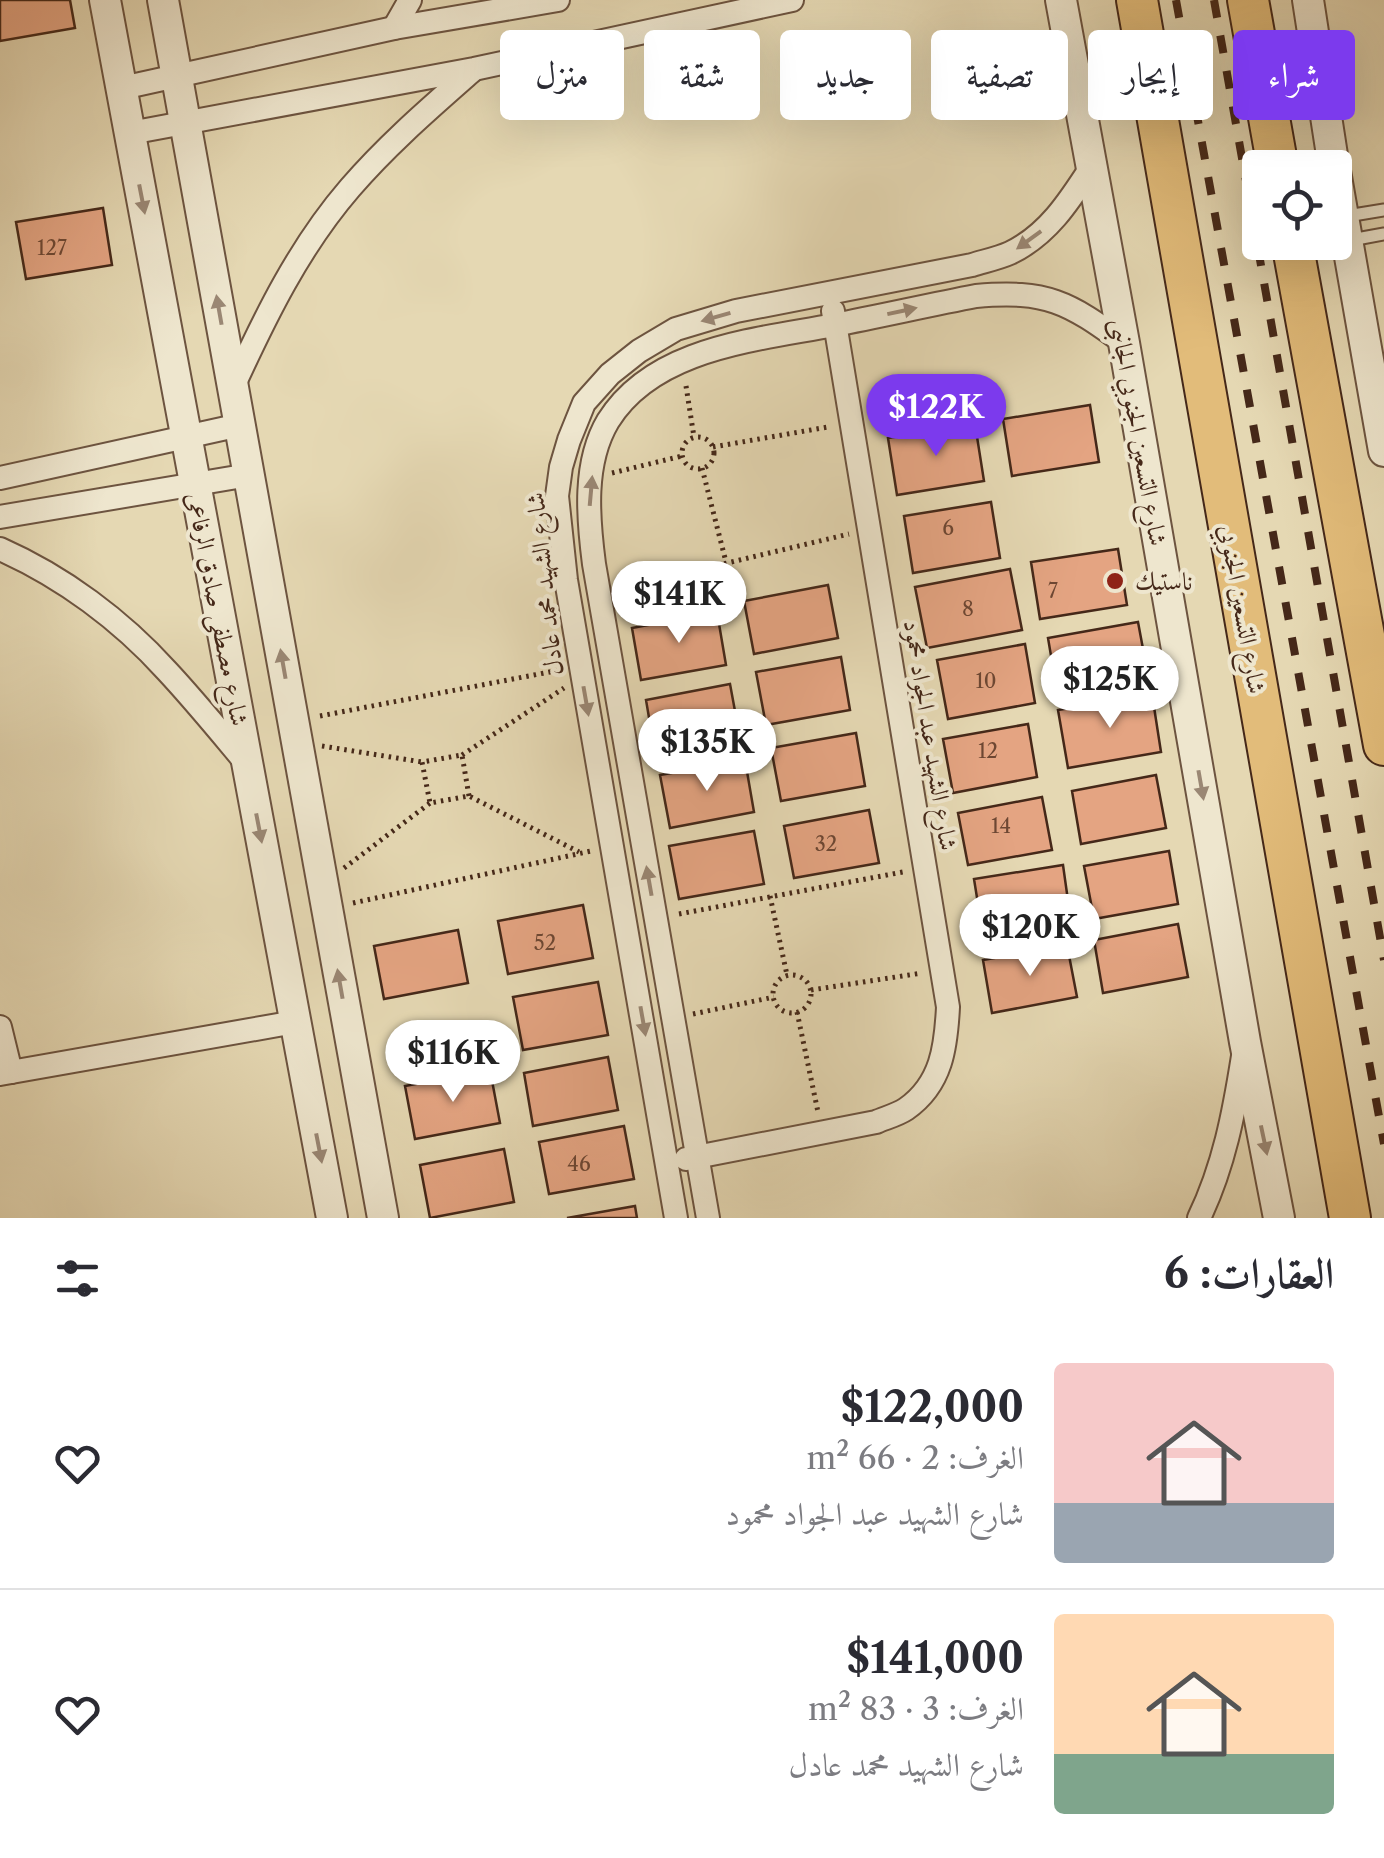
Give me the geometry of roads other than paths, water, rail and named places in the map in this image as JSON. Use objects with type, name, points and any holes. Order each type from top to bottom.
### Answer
[{"type":"highway","name":"شارع التسعين الجنوبي","points":[[1137,0],[1350,1218]]},
{"type":"highway","points":[[1248,0],[1275,150]]},
{"type":"highway","points":[[1295,260],[1384,745]]},
{"type":"street","name":"شارع مصطفى صادق الرفاعى","points":[[105,0],[332,1218]]},
{"type":"street","name":"شارع مصطفى صادق الرفاعى","points":[[163,0],[383,1218]]},
{"type":"street","points":[[394,28],[410,0]]},
{"type":"street","points":[[122,88],[506,4],[558,0]]},
{"type":"street","points":[[130,133],[474,70],[792,0]]},
{"type":"street","points":[[1308,0],[1332,150]]},
{"type":"street","name":"شارع التسعين الجنوبي الجانبى","points":[[1058,3],[1092,166],[1279,1218]]},
{"type":"street","points":[[233,387],[282,284],[348,190],[393,142],[474,70]]},
{"type":"street","name":"شارع الشهيد محمد عادل","points":[[676,1218],[566,580],[557,496],[561,467],[584,403],[624,362],[676,329],[736,312],[972,265],[1008,254],[1054,221],[1092,166]]},
{"type":"street","points":[[1350,260],[1384,451]]},
{"type":"street","name":"شارع الشهيد محمد عادل","points":[[708,1218],[590,524],[594,454],[610,419],[647,380],[682,361],[730,345],[976,296],[1013,293],[1066,304],[1124,342]]},
{"type":"street","name":"شارع الشهيد عبد الجواد محمود","points":[[668,1163],[876,1122],[905,1110],[924,1092],[941,1064],[947,1038],[948,1007],[830,295]]},
{"type":"street","points":[[1362,318],[1384,344]]},
{"type":"street","points":[[0,478],[240,425]]},
{"type":"street","points":[[0,517],[249,475]]},
{"type":"street","points":[[0,549],[76,591],[123,628],[166,670],[248,765]]},
{"type":"street","points":[[601,786],[632,780]]},
{"type":"street","points":[[0,1027],[6,1073],[296,1022]]},
{"type":"street","points":[[1200,1218],[1232,1128],[1245,1042]]},
{"type":"lane","points":[[1352,225],[1384,210]]},
{"type":"lane","points":[[1352,230],[1384,234]]},
{"type":"railway","points":[[1176,0],[1384,1144]]},
{"type":"railway","points":[[1214,0],[1384,960]]},
{"type":"place","name":"ناستيك","points":[[1115,581]]}]
